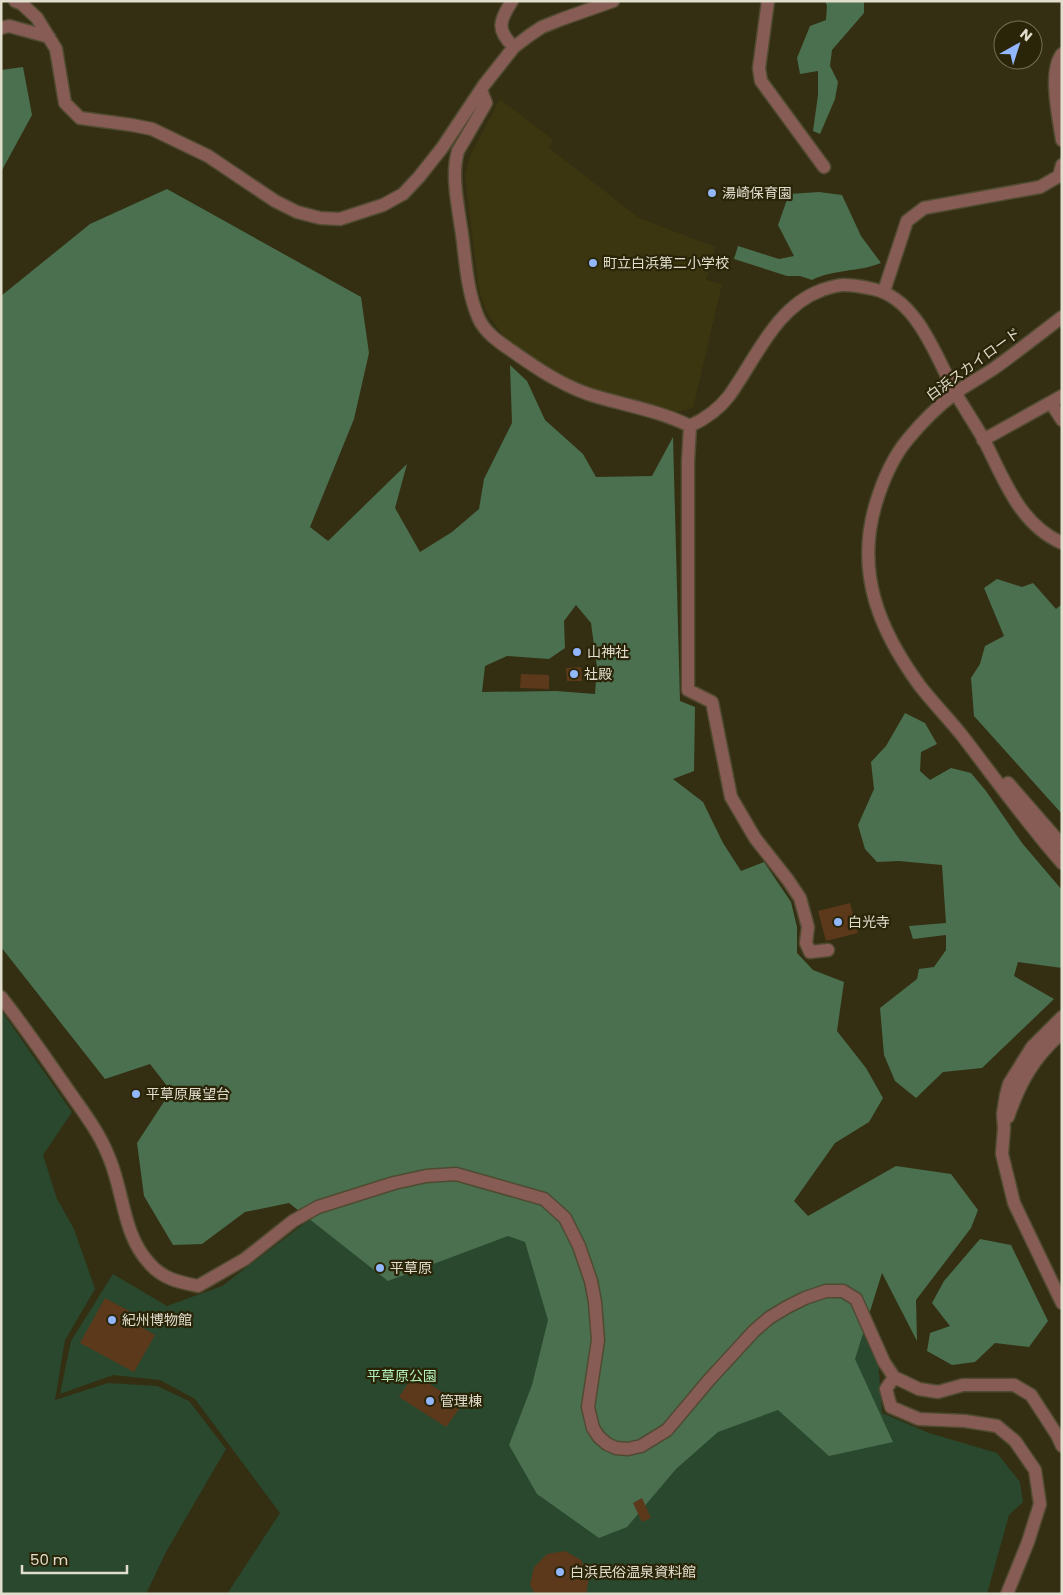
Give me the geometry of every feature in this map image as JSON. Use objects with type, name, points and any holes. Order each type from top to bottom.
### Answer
[{"type":"street","points":[[15,1],[22,4],[37,18],[56,49],[65,103],[80,118],[152,129],[208,156],[275,200],[297,212],[320,218],[340,219],[383,205],[402,194],[419,177],[442,148],[481,90],[514,47],[542,27],[613,1]]},
{"type":"street","points":[[512,1],[501,24],[501,30],[514,47]]},
{"type":"street","points":[[768,1],[759,68],[761,81],[824,167]]},
{"type":"street","points":[[1,28],[9,26],[49,37]]},
{"type":"street","points":[[1062,54],[1058,58],[1054,88],[1062,140]]},
{"type":"street","points":[[481,90],[486,103],[458,151],[456,185],[468,280],[478,318],[488,333],[502,344],[542,372],[566,385],[588,394],[663,415],[690,426],[713,412],[728,397],[762,345],[783,318],[798,303],[813,294],[842,285],[884,291],[906,307],[922,328],[955,393],[984,440],[1002,479],[1024,513],[1044,533],[1062,543]]},
{"type":"street","points":[[884,291],[907,221],[924,208],[1040,187],[1059,176],[1062,165]]},
{"type":"street","name":"白浜スカイロード","points":[[1062,317],[995,368],[955,393],[932,412],[906,440],[880,490],[869,532],[868,556],[878,613],[887,632],[920,686],[961,734],[1037,834],[1062,863]]},
{"type":"street","points":[[984,440],[1057,400],[1062,420]]},
{"type":"street","points":[[690,426],[688,462],[688,690],[712,702],[731,797],[755,838],[800,898],[808,928],[806,943],[810,952],[828,950]]},
{"type":"street","name":"白浜スカイロード","points":[[961,734],[986,758],[1062,845]]},
{"type":"street","points":[[1,997],[24,1026],[96,1130],[109,1156],[123,1207],[139,1249],[156,1270],[174,1281],[198,1286],[245,1259],[293,1221],[318,1207],[402,1181],[426,1176],[456,1174],[544,1199],[565,1218],[579,1246],[595,1302],[598,1340],[588,1407],[593,1428],[599,1438],[607,1444],[616,1448],[628,1449],[641,1446],[667,1430],[754,1331],[769,1318],[787,1307],[826,1291],[843,1292],[856,1299],[884,1362],[894,1376],[919,1389],[938,1392],[963,1385],[1014,1385],[1031,1395],[1058,1435],[1062,1446]]},
{"type":"street","points":[[1062,1018],[1032,1047],[1014,1074],[1006,1095],[1003,1114],[1002,1154],[1014,1203],[1062,1303]]},
{"type":"street","points":[[1004,1128],[1012,1103],[1029,1069],[1062,1033]]},
{"type":"street","points":[[894,1376],[886,1388],[891,1407],[918,1419],[965,1421],[997,1426],[1015,1441],[1036,1470],[1040,1504],[1028,1542],[1007,1594]]},
{"type":"shaded area","name":"町立白浜第二小学校","points":[[500,99],[553,140],[549,148],[639,218],[715,247],[706,280],[722,284],[693,408],[676,412],[599,392],[576,384],[508,343],[486,311],[479,290],[465,176],[470,156]]},
{"type":"green space","points":[[825,1],[864,1],[864,13],[832,50],[830,66],[838,82],[835,99],[820,134],[813,131],[818,95],[818,71],[800,74],[797,58],[810,26],[826,20],[827,6]]},
{"type":"green space","points":[[23,67],[32,115],[1,172],[1,70]]},
{"type":"green space","points":[[167,189],[361,297],[369,353],[354,419],[310,527],[328,541],[407,464],[395,508],[420,552],[452,532],[479,509],[484,479],[512,423],[510,365],[527,381],[545,420],[583,454],[596,477],[652,476],[673,437],[680,701],[695,707],[694,771],[673,779],[703,802],[723,843],[741,871],[764,862],[791,902],[797,927],[797,953],[813,970],[844,982],[837,1031],[866,1068],[883,1098],[869,1122],[835,1143],[794,1201],[808,1216],[896,1166],[951,1174],[978,1210],[971,1228],[916,1300],[917,1341],[882,1273],[855,1359],[893,1442],[829,1456],[778,1410],[718,1432],[676,1469],[627,1527],[599,1538],[537,1494],[509,1445],[532,1385],[548,1320],[525,1242],[508,1236],[388,1281],[289,1203],[245,1212],[202,1244],[173,1245],[144,1196],[137,1143],[171,1091],[150,1064],[105,1079],[1,947],[1,296],[90,224]],"holes":[[[576,605],[591,623],[597,667],[595,694],[556,691],[482,692],[485,666],[507,656],[549,659],[565,648],[564,621]]]},
{"type":"green space","points":[[819,192],[842,195],[861,236],[881,263],[820,276],[812,280],[800,276],[787,276],[734,259],[738,246],[779,259],[794,256],[778,225],[789,194]]},
{"type":"green space","points":[[997,579],[1022,587],[1033,583],[1056,609],[1062,604],[1062,814],[974,716],[971,678],[980,664],[985,646],[1004,636],[984,588]]},
{"type":"green space","points":[[905,713],[925,723],[937,744],[921,752],[920,771],[930,780],[951,768],[971,773],[986,791],[1022,843],[1062,890],[1062,968],[1018,962],[1014,976],[1054,999],[982,1068],[943,1072],[916,1098],[895,1081],[884,1055],[880,1008],[917,979],[919,969],[934,967],[946,950],[946,935],[913,939],[909,926],[946,923],[942,865],[899,861],[877,862],[865,849],[858,825],[874,789],[871,762],[886,746]]},
{"type":"green space","points":[[1,1010],[72,1112],[43,1155],[57,1199],[74,1229],[95,1289],[65,1340],[55,1400],[108,1383],[157,1386],[189,1401],[226,1449],[166,1552],[146,1594],[1,1594]]},
{"type":"green space","name":"平草原公園","points":[[403,1186],[844,1299],[877,1345],[882,1413],[929,1433],[997,1453],[1020,1482],[1023,1502],[1009,1515],[987,1594],[227,1594],[280,1513],[195,1399],[160,1380],[113,1375],[60,1394],[71,1341],[113,1274],[167,1306],[222,1286],[314,1216]]},
{"type":"green space","points":[[980,1239],[1011,1245],[1048,1321],[1029,1347],[995,1343],[975,1362],[952,1365],[927,1351],[930,1333],[950,1326],[932,1303],[944,1281]]},
{"type":"building","name":"社殿","points":[[581,667],[582,681],[567,681],[566,668]]},
{"type":"building","points":[[521,674],[549,675],[549,689],[520,688]]},
{"type":"building","name":"白光寺","points":[[850,903],[858,933],[826,941],[818,911]]},
{"type":"building","points":[[105,1298],[140,1317],[136,1324],[155,1335],[134,1372],[80,1343]]},
{"type":"building","name":"管理棟","points":[[414,1374],[462,1405],[446,1427],[399,1397]]},
{"type":"building","points":[[642,1498],[651,1518],[642,1522],[633,1503]]},
{"type":"building","name":"白浜民俗温泉資料館","points":[[565,1551],[581,1560],[589,1577],[586,1594],[535,1594],[530,1585],[534,1567],[547,1554]]},
{"type":"place","name":"湯崎保育園","points":[[712,193]]},
{"type":"place","name":"町立白浜第二小学校","points":[[593,263]]},
{"type":"place","name":"山神社","points":[[577,652]]},
{"type":"place","name":"社殿","points":[[574,674]]},
{"type":"place","name":"白光寺","points":[[838,922]]},
{"type":"place","name":"平草原展望台","points":[[136,1094]]},
{"type":"place","name":"平草原","points":[[380,1268]]},
{"type":"place","name":"紀州博物館","points":[[112,1320]]},
{"type":"place","name":"管理棟","points":[[430,1401]]},
{"type":"place","name":"白浜民俗温泉資料館","points":[[560,1572]]}]
